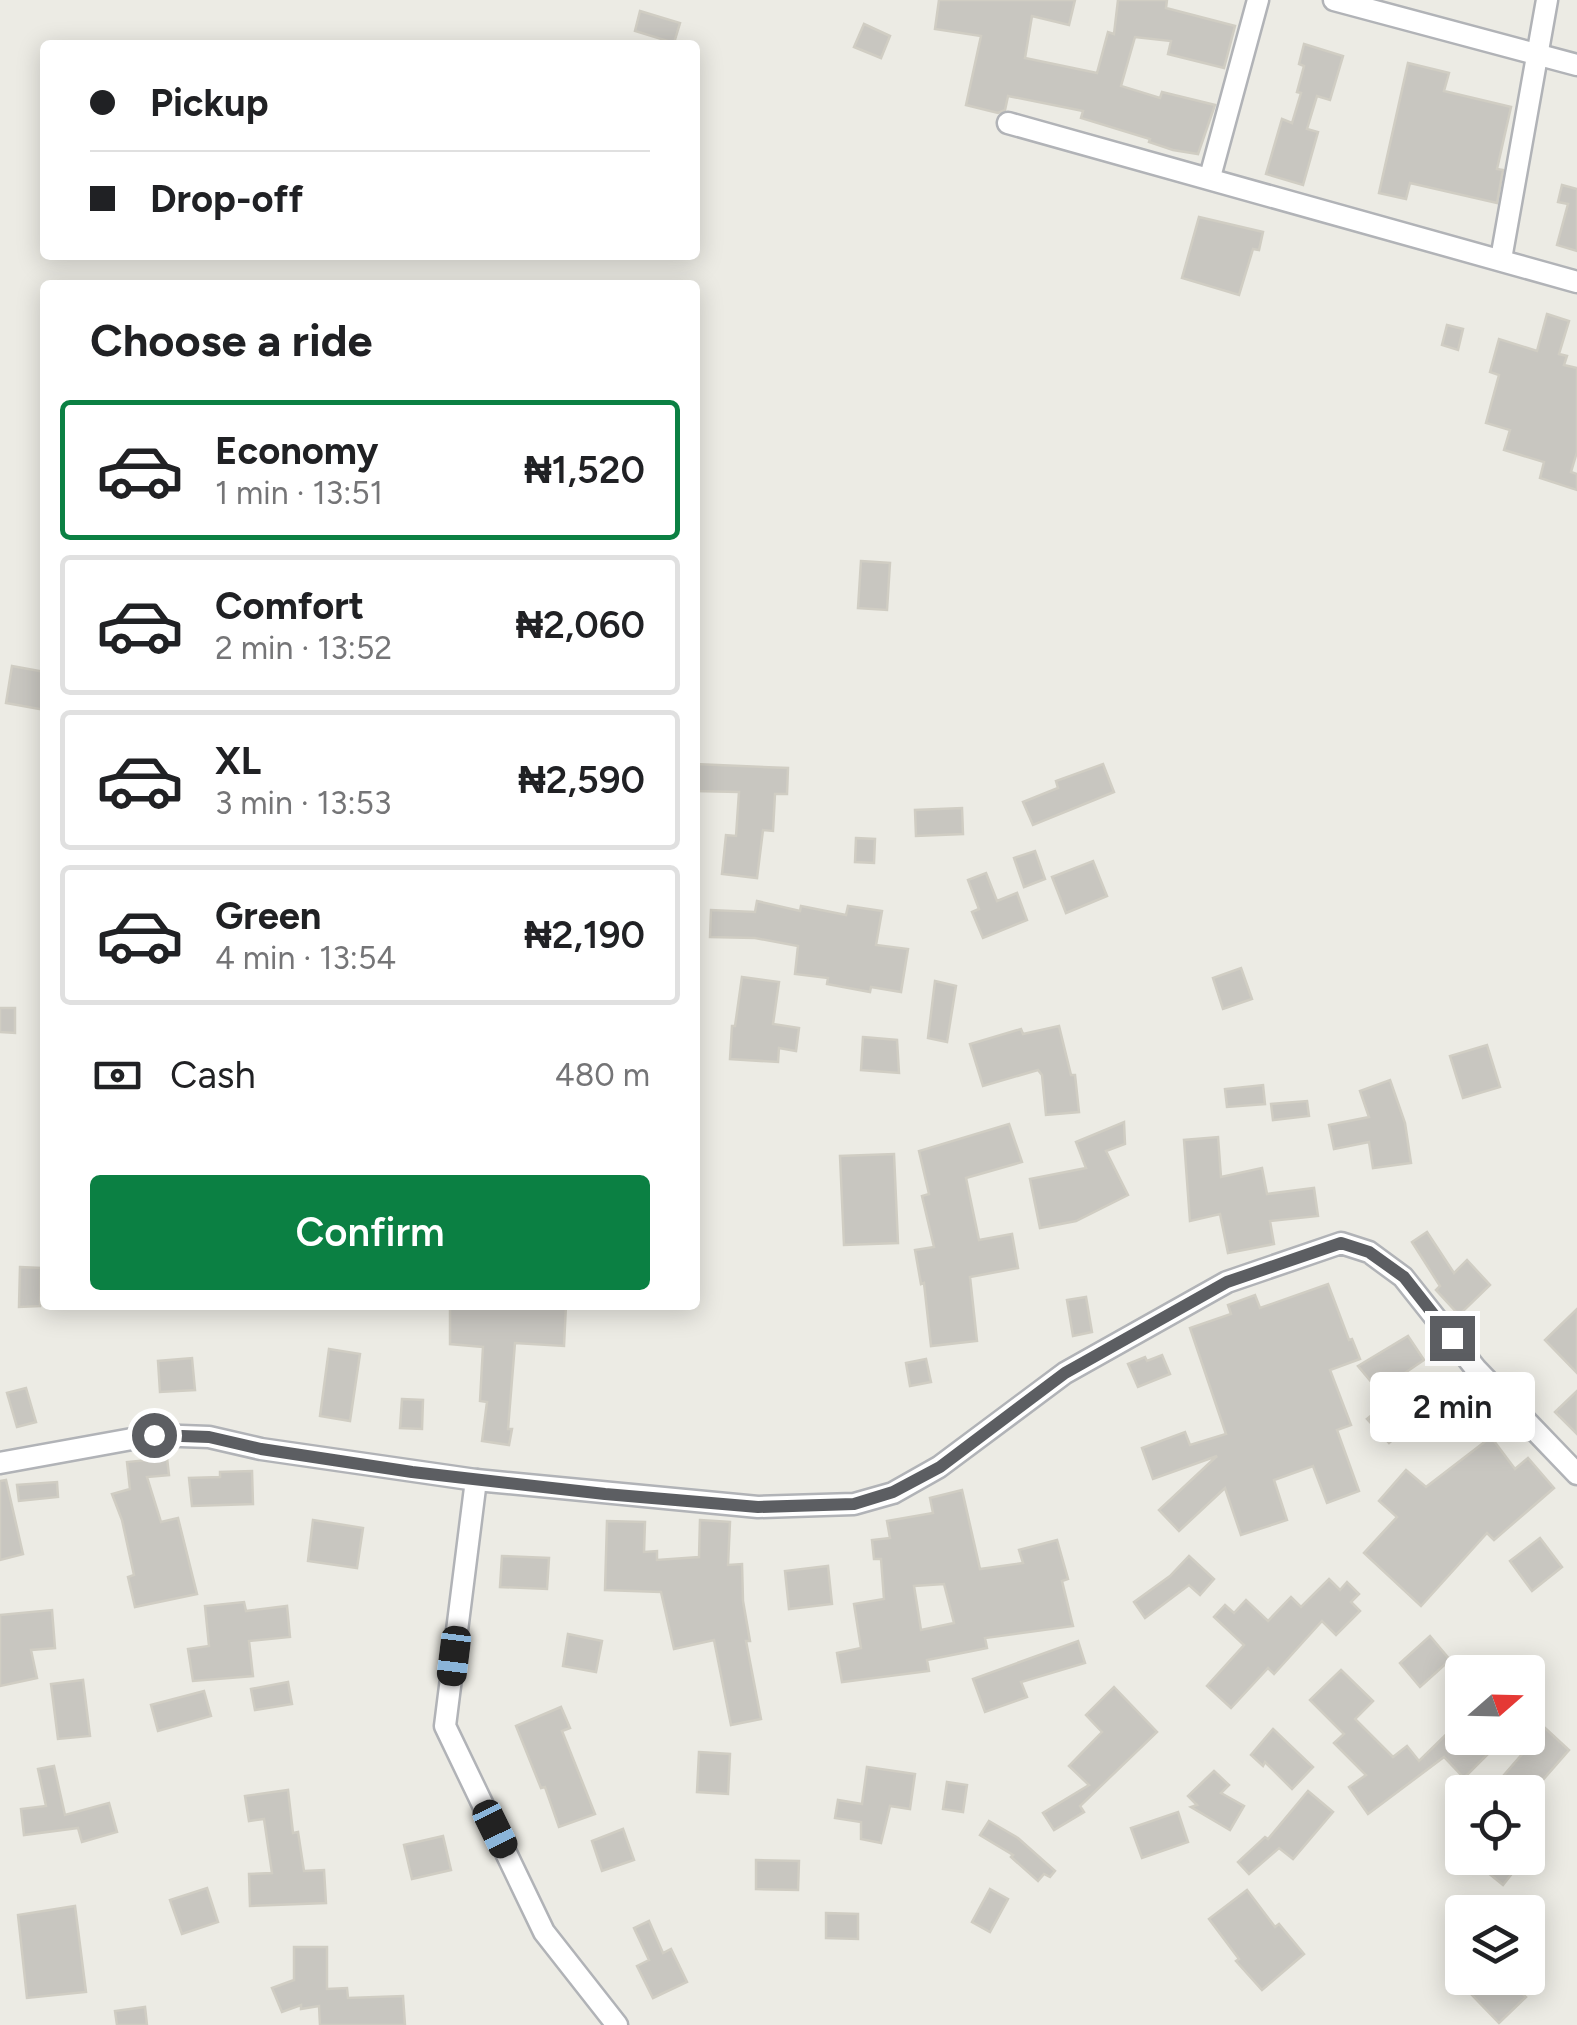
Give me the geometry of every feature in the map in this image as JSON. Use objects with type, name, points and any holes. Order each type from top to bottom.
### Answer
[{"type":"street","points":[[1210,177],[1258,0]]},
{"type":"street","points":[[1334,0],[1577,65]]},
{"type":"street","points":[[1501,259],[1547,0]]},
{"type":"street","points":[[1008,123],[1577,282]]},
{"type":"street","points":[[0,1463],[154,1435],[209,1437],[261,1449],[476,1480],[758,1507],[854,1504],[893,1492],[940,1467],[1065,1373],[1227,1282],[1341,1243],[1369,1252],[1404,1277],[1476,1369],[1577,1474]]},
{"type":"street","points":[[476,1480],[445,1726],[544,1932],[618,2025]]},
{"type":"building","points":[[939,0],[1075,0],[1069,25],[1032,16],[1025,58],[1097,73],[1108,32],[1114,34],[1118,0],[1167,0],[1166,8],[1235,26],[1224,68],[1168,54],[1171,41],[1135,37],[1121,86],[1160,98],[1162,92],[1215,105],[1198,154],[1173,150],[1081,118],[1083,111],[1008,96],[1005,110],[998,113],[966,105],[981,36],[935,29]]},
{"type":"building","points":[[640,11],[680,23],[675,40],[635,31]]},
{"type":"building","points":[[864,24],[890,36],[881,58],[854,47]]},
{"type":"building","points":[[1304,44],[1343,56],[1330,100],[1317,96],[1307,129],[1318,132],[1303,185],[1266,174],[1282,119],[1292,123],[1301,93],[1297,92],[1304,66],[1299,64]]},
{"type":"building","points":[[1408,63],[1449,73],[1444,91],[1511,107],[1497,169],[1503,170],[1497,203],[1410,183],[1406,199],[1379,193]]},
{"type":"building","points":[[1562,185],[1577,189],[1577,251],[1557,245],[1568,204],[1558,202]]},
{"type":"building","points":[[1199,217],[1263,232],[1259,250],[1253,249],[1239,295],[1182,278]]},
{"type":"building","points":[[1547,314],[1569,321],[1559,354],[1567,356],[1564,365],[1577,368],[1577,452],[1571,472],[1577,474],[1577,490],[1540,478],[1544,462],[1504,450],[1510,430],[1486,423],[1499,375],[1490,372],[1499,339],[1537,351]]},
{"type":"building","points":[[1447,325],[1463,329],[1458,350],[1442,345]]},
{"type":"building","points":[[861,561],[890,563],[887,610],[858,608]]},
{"type":"building","points":[[12,666],[40,671],[40,709],[6,703]]},
{"type":"building","points":[[700,764],[788,768],[787,794],[775,794],[773,831],[763,830],[757,878],[722,874],[726,835],[736,836],[739,792],[700,791]]},
{"type":"building","points":[[1103,764],[1114,792],[1033,825],[1023,802],[1058,788],[1056,781]]},
{"type":"building","points":[[962,808],[963,834],[916,836],[915,810]]},
{"type":"building","points":[[856,838],[875,839],[874,863],[855,862]]},
{"type":"building","points":[[1035,851],[1045,879],[1024,887],[1014,858]]},
{"type":"building","points":[[1093,861],[1107,896],[1066,913],[1052,877]]},
{"type":"building","points":[[986,873],[997,901],[1017,893],[1027,920],[983,938],[972,912],[979,909],[968,880]]},
{"type":"building","points":[[757,901],[800,911],[801,906],[846,915],[848,906],[882,911],[876,945],[908,949],[901,992],[871,987],[870,992],[827,984],[828,978],[795,974],[798,946],[755,938],[710,937],[711,910],[755,912]]},
{"type":"building","points":[[1241,968],[1252,999],[1223,1009],[1213,978]]},
{"type":"building","points":[[742,977],[779,982],[773,1024],[799,1028],[796,1051],[779,1048],[778,1062],[730,1059]]},
{"type":"building","points":[[935,981],[956,986],[947,1042],[928,1038]]},
{"type":"building","points":[[0,1008],[15,1008],[15,1033],[0,1032]]},
{"type":"building","points":[[1059,1026],[1071,1075],[1075,1075],[1079,1112],[1046,1115],[1042,1075],[1038,1070],[983,1086],[970,1044],[1021,1029],[1023,1034]]},
{"type":"building","points":[[863,1037],[897,1040],[899,1073],[861,1070]]},
{"type":"building","points":[[1487,1045],[1500,1087],[1463,1098],[1450,1056]]},
{"type":"building","points":[[1390,1080],[1405,1123],[1411,1163],[1373,1168],[1369,1142],[1334,1149],[1329,1125],[1369,1117],[1360,1091]]},
{"type":"building","points":[[1263,1085],[1265,1104],[1227,1107],[1225,1089]]},
{"type":"building","points":[[1307,1101],[1309,1116],[1273,1120],[1271,1104]]},
{"type":"building","points":[[1124,1122],[1125,1144],[1106,1151],[1128,1195],[1076,1221],[1040,1228],[1030,1179],[1086,1168],[1076,1142]]},
{"type":"building","points":[[1009,1124],[1022,1162],[966,1178],[979,1240],[1012,1234],[1018,1268],[970,1277],[977,1341],[931,1346],[924,1283],[921,1284],[915,1250],[934,1247],[922,1196],[929,1194],[919,1151]]},
{"type":"building","points":[[1218,1137],[1221,1177],[1262,1168],[1267,1194],[1314,1188],[1318,1216],[1270,1221],[1274,1244],[1228,1253],[1220,1214],[1190,1221],[1184,1140]]},
{"type":"building","points":[[894,1154],[898,1243],[844,1245],[840,1156]]},
{"type":"building","points":[[1427,1232],[1454,1273],[1467,1260],[1490,1285],[1459,1315],[1436,1290],[1440,1286],[1412,1242]]},
{"type":"building","points":[[20,1267],[40,1268],[40,1306],[19,1307]]},
{"type":"building","points":[[1328,1284],[1360,1359],[1330,1370],[1351,1425],[1337,1430],[1359,1491],[1327,1503],[1313,1466],[1274,1480],[1287,1520],[1241,1535],[1225,1488],[1179,1531],[1159,1510],[1217,1456],[1153,1479],[1142,1448],[1185,1432],[1190,1445],[1226,1434],[1190,1328],[1231,1314],[1228,1305],[1255,1295],[1260,1308]]},
{"type":"building","points":[[1086,1297],[1092,1332],[1073,1336],[1067,1300]]},
{"type":"building","points":[[1577,1309],[1577,1373],[1545,1340]]},
{"type":"building","points":[[450,1310],[566,1310],[564,1346],[515,1343],[509,1445],[482,1441],[487,1402],[480,1401],[483,1347],[450,1344]]},
{"type":"building","points":[[1408,1336],[1424,1360],[1390,1383],[1420,1416],[1389,1443],[1367,1419],[1388,1402],[1358,1366]]},
{"type":"building","points":[[329,1349],[360,1354],[350,1421],[320,1416]]},
{"type":"building","points":[[1162,1355],[1170,1374],[1138,1387],[1128,1364]]},
{"type":"building","points":[[192,1358],[195,1390],[160,1392],[158,1361]]},
{"type":"building","points":[[926,1359],[931,1382],[910,1386],[906,1363]]},
{"type":"building","points":[[26,1388],[36,1422],[17,1427],[7,1393]]},
{"type":"building","points":[[1577,1391],[1577,1434],[1555,1412]]},
{"type":"building","points":[[402,1399],[423,1400],[422,1429],[400,1428]]},
{"type":"building","points":[[1491,1437],[1515,1469],[1528,1458],[1554,1488],[1494,1540],[1487,1533],[1421,1606],[1364,1553],[1397,1517],[1379,1501],[1406,1470],[1426,1487]]},
{"type":"building","points":[[167,1458],[169,1475],[147,1477],[161,1522],[178,1518],[197,1594],[135,1607],[128,1577],[134,1575],[112,1494],[130,1489],[127,1462]]},
{"type":"building","points":[[252,1471],[253,1504],[192,1506],[189,1478]]},
{"type":"building","points":[[6,1480],[23,1554],[0,1560],[0,1481]]},
{"type":"building","points":[[57,1482],[58,1497],[19,1501],[17,1485]]},
{"type":"building","points":[[962,1490],[980,1569],[1023,1563],[1019,1550],[1057,1540],[1068,1579],[1062,1581],[1073,1626],[985,1638],[987,1648],[927,1660],[929,1671],[842,1682],[837,1653],[861,1648],[854,1604],[884,1599],[881,1559],[874,1559],[872,1540],[890,1538],[887,1521],[933,1513],[930,1498]],"holes":[[[944,1584],[954,1623],[921,1630],[914,1586]]]},
{"type":"building","points":[[313,1520],[363,1528],[357,1568],[308,1561]]},
{"type":"building","points":[[700,1520],[730,1522],[728,1565],[742,1564],[750,1641],[746,1641],[761,1719],[731,1725],[714,1640],[674,1649],[661,1592],[605,1590],[607,1521],[645,1522],[644,1552],[657,1551],[657,1560],[699,1557]]},
{"type":"building","points":[[1540,1538],[1562,1567],[1532,1591],[1510,1561]]},
{"type":"building","points":[[502,1556],[549,1558],[547,1589],[500,1587]]},
{"type":"building","points":[[1189,1556],[1214,1579],[1200,1595],[1189,1585],[1145,1618],[1134,1602],[1170,1576]]},
{"type":"building","points":[[828,1566],[832,1604],[789,1609],[785,1571]]},
{"type":"building","points":[[1329,1579],[1340,1590],[1347,1582],[1359,1594],[1351,1602],[1360,1611],[1336,1635],[1322,1621],[1274,1674],[1268,1668],[1231,1708],[1207,1686],[1244,1645],[1214,1617],[1225,1605],[1234,1613],[1246,1600],[1268,1621],[1291,1597],[1301,1607]]},
{"type":"building","points":[[244,1602],[246,1611],[287,1606],[290,1637],[249,1641],[253,1676],[193,1681],[188,1649],[209,1646],[205,1606]]},
{"type":"building","points":[[52,1610],[55,1648],[31,1650],[37,1678],[0,1686],[0,1615]]},
{"type":"building","points":[[568,1634],[602,1641],[596,1672],[563,1666]]},
{"type":"building","points":[[1430,1636],[1446,1655],[1445,1664],[1420,1687],[1400,1663]]},
{"type":"building","points":[[1078,1641],[1085,1663],[1021,1682],[1027,1697],[985,1712],[973,1679]]},
{"type":"building","points":[[1341,1670],[1373,1701],[1355,1719],[1393,1757],[1407,1746],[1419,1761],[1445,1736],[1445,1755],[1487,1755],[1467,1775],[1461,1775],[1444,1757],[1368,1814],[1349,1787],[1366,1775],[1334,1743],[1344,1734],[1310,1700]]},
{"type":"building","points":[[83,1680],[90,1736],[58,1739],[51,1684]]},
{"type":"building","points":[[288,1682],[292,1704],[255,1710],[251,1689]]},
{"type":"building","points":[[1114,1687],[1157,1732],[1080,1806],[1084,1812],[1054,1830],[1043,1813],[1089,1785],[1069,1766],[1102,1732],[1086,1715]]},
{"type":"building","points":[[204,1691],[211,1716],[158,1731],[151,1705]]},
{"type":"building","points":[[561,1707],[570,1728],[562,1731],[595,1814],[559,1827],[516,1726]]},
{"type":"building","points":[[1545,1728],[1569,1750],[1545,1778],[1504,1775],[1521,1755],[1545,1755]]},
{"type":"building","points":[[1273,1729],[1313,1767],[1292,1789],[1265,1762],[1263,1766],[1251,1755]]},
{"type":"building","points":[[699,1752],[730,1754],[728,1794],[697,1792]]},
{"type":"building","points":[[54,1766],[65,1815],[109,1803],[117,1832],[82,1842],[78,1828],[24,1835],[21,1809],[46,1806],[38,1769]]},
{"type":"building","points":[[867,1767],[915,1774],[910,1809],[890,1806],[881,1843],[861,1839],[861,1822],[835,1818],[838,1800],[862,1804]]},
{"type":"building","points":[[1214,1771],[1229,1785],[1221,1793],[1244,1806],[1230,1830],[1191,1807],[1197,1805],[1188,1796]]},
{"type":"building","points":[[947,1782],[967,1785],[963,1812],[943,1809]]},
{"type":"building","points":[[288,1790],[293,1833],[298,1832],[304,1871],[324,1870],[326,1903],[250,1906],[249,1874],[272,1873],[264,1819],[249,1821],[245,1796]]},
{"type":"building","points":[[1308,1791],[1333,1812],[1293,1859],[1279,1848],[1249,1874],[1238,1862],[1265,1837],[1268,1839]]},
{"type":"building","points":[[1178,1812],[1188,1842],[1142,1858],[1131,1828]]},
{"type":"building","points":[[989,1821],[1018,1838],[1055,1871],[1050,1877],[1044,1874],[1038,1881],[1013,1855],[980,1835]]},
{"type":"building","points":[[623,1829],[634,1860],[602,1871],[592,1841]]},
{"type":"building","points":[[443,1836],[451,1870],[412,1879],[404,1845]]},
{"type":"building","points":[[756,1860],[799,1861],[798,1890],[756,1889]]},
{"type":"building","points":[[1491,1875],[1511,1875],[1503,1885]]},
{"type":"building","points":[[207,1888],[218,1922],[182,1934],[170,1900]]},
{"type":"building","points":[[990,1889],[1008,1899],[990,1932],[972,1922]]},
{"type":"building","points":[[1247,1890],[1275,1927],[1279,1924],[1304,1954],[1262,1990],[1236,1961],[1239,1959],[1209,1919]]},
{"type":"building","points":[[75,1906],[86,1992],[27,1998],[18,1915]]},
{"type":"building","points":[[826,1913],[858,1914],[858,1939],[826,1938]]},
{"type":"building","points":[[649,1921],[663,1953],[671,1949],[687,1982],[653,1998],[637,1966],[649,1960],[634,1928]]},
{"type":"building","points":[[294,1947],[327,1947],[327,1989],[347,1988],[348,1998],[403,1996],[405,2025],[320,2025],[319,2006],[301,2009],[301,2005],[282,2012],[272,1988],[294,1980]]},
{"type":"building","points":[[1472,1995],[1526,1997],[1499,2023]]},
{"type":"building","points":[[145,2007],[147,2025],[117,2025],[115,2011]]},
{"type":"route","points":[[154,1435],[209,1437],[412,1472],[605,1494],[758,1507],[854,1504],[893,1492],[940,1467],[1065,1373],[1227,1282],[1341,1243],[1369,1252],[1404,1277],[1452,1338]]}]
